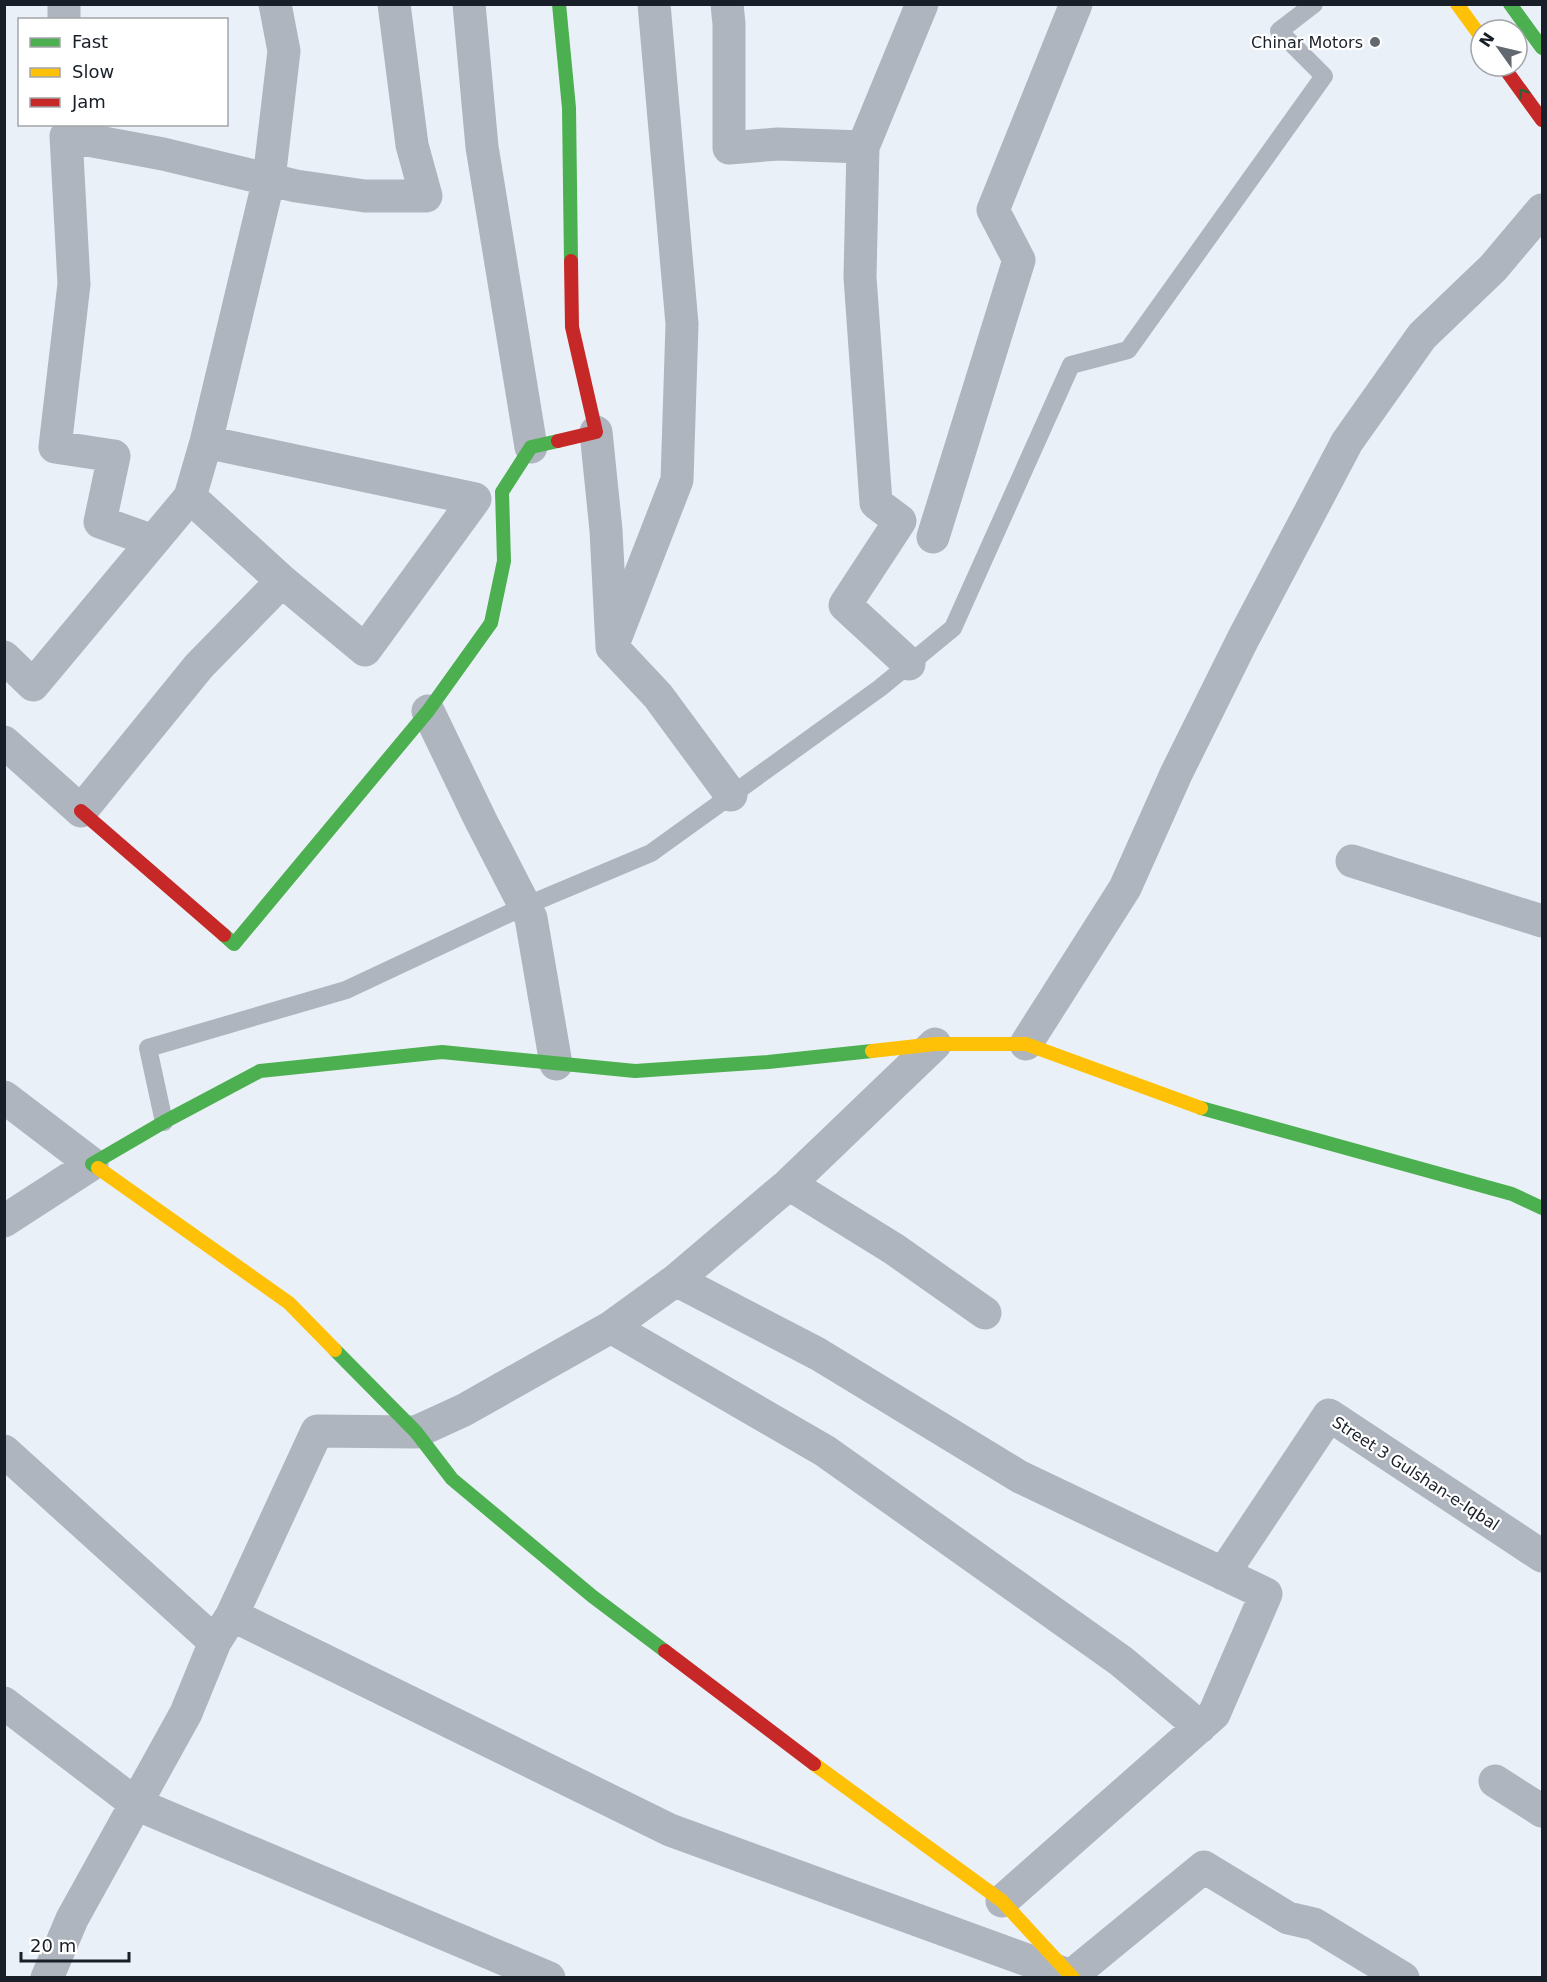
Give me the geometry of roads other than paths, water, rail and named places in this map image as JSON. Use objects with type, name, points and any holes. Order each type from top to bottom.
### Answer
[{"type":"main road","points":[[81,811],[234,944],[428,711],[491,623],[504,561],[502,492],[531,447],[596,432],[572,327],[569,108],[559,4]]},
{"type":"main road","points":[[1457,4],[1469,20]]},
{"type":"main road","points":[[1510,4],[1542,48]]},
{"type":"main road","points":[[1512,78],[1542,120]]},
{"type":"main road","points":[[1072,1977],[1002,1901],[814,1764],[592,1596],[452,1479],[416,1432],[289,1303],[92,1164],[164,1122],[260,1071],[442,1052],[634,1071],[768,1062],[935,1044],[1026,1044],[1206,1110],[1512,1194],[1542,1208]]},
{"type":"street","points":[[4,657],[33,685],[190,497],[206,442],[269,180],[284,51],[275,4]]},
{"type":"street","points":[[153,541],[100,522],[114,456],[55,447],[74,284],[66,130],[296,186],[365,196],[426,196],[411,145],[394,4]]},
{"type":"street","points":[[469,4],[482,147],[531,447]]},
{"type":"street","points":[[612,647],[677,480],[682,324],[654,4]]},
{"type":"street","points":[[727,4],[729,148],[778,144],[863,147]]},
{"type":"street","points":[[909,664],[845,605],[900,521],[876,503],[860,278],[863,147],[922,4]]},
{"type":"street","points":[[933,537],[1019,260],[993,210],[1076,4]]},
{"type":"street","points":[[1026,1044],[1125,888],[1176,774],[1347,442],[1422,336],[1493,268],[1542,210]]},
{"type":"street","points":[[596,432],[606,530],[612,647],[658,696],[730,795]]},
{"type":"street","points":[[190,497],[282,581],[365,650],[475,500],[206,442]]},
{"type":"street","points":[[4,742],[81,811],[198,666],[282,581]]},
{"type":"street","points":[[428,711],[531,918],[556,1064]]},
{"type":"street","points":[[1352,861],[1542,921]]},
{"type":"street","points":[[47,1977],[72,1919],[186,1713],[215,1642],[232,1615],[317,1431],[416,1432],[464,1410],[611,1327],[676,1280],[789,1184],[935,1044]]},
{"type":"street","points":[[4,1097],[92,1164],[4,1221]]},
{"type":"street","points":[[789,1184],[894,1249],[985,1313]]},
{"type":"street","points":[[676,1280],[818,1354],[1020,1477],[1266,1594],[1214,1714],[1002,1901]]},
{"type":"street","points":[[611,1327],[825,1451],[1121,1661],[1200,1727]]},
{"type":"street","name":"Street 3 Gulshan-e-Iqbal","points":[[1223,1574],[1329,1415],[1542,1556]]},
{"type":"street","points":[[4,1451],[215,1642]]},
{"type":"street","points":[[232,1615],[670,1830],[1072,1977],[1204,1867],[1288,1918],[1314,1924],[1403,1977]]},
{"type":"street","points":[[4,1703],[136,1804],[549,1977]]},
{"type":"street","points":[[1495,1781],[1542,1811]]},
{"type":"lane","points":[[164,1122],[148,1048],[346,990],[525,906],[651,853],[880,688],[953,628],[1071,365],[1128,350],[1324,76],[1279,31],[1314,4]]},
{"type":"place","name":"Chinar Motors","points":[[1375,42]]}]
